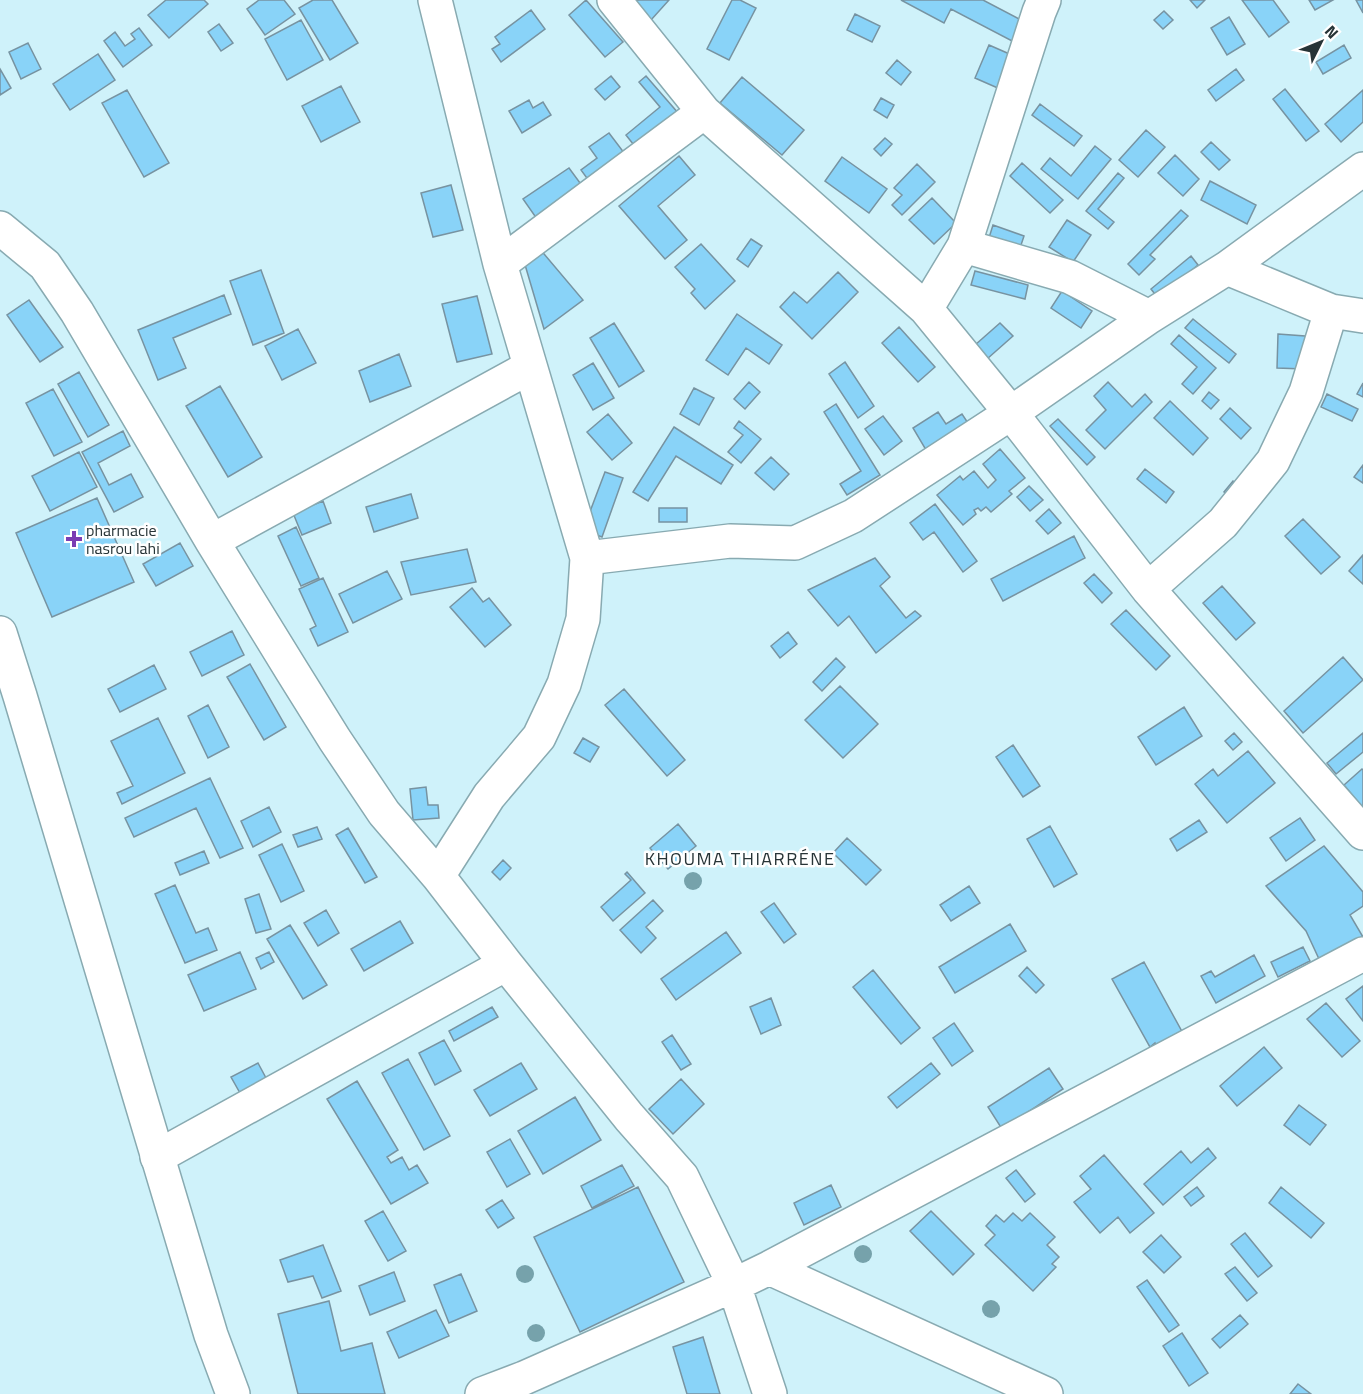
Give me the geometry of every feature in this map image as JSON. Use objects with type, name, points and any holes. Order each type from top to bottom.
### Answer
[{"type":"street","points":[[435,0],[500,264],[587,558],[583,619],[564,684],[539,736],[489,796],[438,876]]},
{"type":"street","points":[[614,0],[704,112],[926,309],[1011,413],[1148,589],[1363,833]]},
{"type":"street","points":[[926,309],[964,246],[1032,4]]},
{"type":"street","points":[[500,264],[704,112]]},
{"type":"street","points":[[587,558],[730,541],[795,543],[853,516],[1011,413],[1149,316],[1227,268],[1363,170]]},
{"type":"street","points":[[0,228],[45,265],[77,312],[328,730],[384,813],[438,876],[629,1116],[682,1177],[734,1285],[770,1394]]},
{"type":"street","points":[[964,246],[1070,277],[1149,316]]},
{"type":"street","points":[[1227,268],[1331,311],[1363,316]]},
{"type":"street","points":[[1148,589],[1223,523],[1273,461],[1306,392],[1331,311]]},
{"type":"street","points":[[212,540],[530,367]]},
{"type":"street","points":[[0,633],[211,1335],[233,1394]]},
{"type":"street","points":[[482,1394],[524,1378],[770,1268],[1363,954]]},
{"type":"street","points":[[157,1157],[506,964]]},
{"type":"street","points":[[770,1268],[1046,1394]]},
{"type":"building","points":[[166,0],[204,0],[208,4],[169,38],[148,15]]},
{"type":"building","points":[[259,0],[284,0],[295,14],[265,35],[247,9]]},
{"type":"building","points":[[313,0],[332,0],[358,43],[330,60],[299,8]]},
{"type":"building","points":[[586,0],[623,42],[605,57],[569,15]]},
{"type":"building","points":[[638,0],[669,0],[651,20],[634,5]]},
{"type":"building","points":[[732,0],[740,0],[756,8],[729,60],[707,49]]},
{"type":"building","points":[[901,0],[983,0],[1025,22],[1014,42],[951,9],[944,23]]},
{"type":"building","points":[[1190,0],[1205,0],[1197,8]]},
{"type":"building","points":[[1242,0],[1273,0],[1289,22],[1269,37]]},
{"type":"building","points":[[1309,0],[1333,0],[1315,10]]},
{"type":"building","points":[[1356,0],[1363,0],[1363,13]]},
{"type":"building","points":[[531,10],[545,29],[501,62],[492,49],[500,44],[495,37]]},
{"type":"building","points":[[1164,11],[1173,20],[1163,29],[1154,20]]},
{"type":"building","points":[[855,14],[880,26],[872,42],[847,30]]},
{"type":"building","points":[[1229,17],[1245,44],[1227,55],[1211,28]]},
{"type":"building","points":[[301,20],[323,60],[287,80],[265,39]]},
{"type":"building","points":[[219,24],[233,43],[221,51],[208,32]]},
{"type":"building","points":[[139,28],[152,45],[123,67],[104,41],[115,32],[125,46],[135,39],[131,34]]},
{"type":"building","points":[[28,43],[41,69],[21,79],[9,52]]},
{"type":"building","points":[[989,45],[1014,56],[1000,89],[975,78]]},
{"type":"building","points":[[1344,45],[1351,58],[1323,74],[1316,62]]},
{"type":"building","points":[[98,54],[115,80],[70,110],[53,84]]},
{"type":"building","points":[[897,60],[911,72],[901,85],[886,73]]},
{"type":"building","points":[[0,69],[11,88],[0,95]]},
{"type":"building","points":[[1236,69],[1244,80],[1216,101],[1208,90]]},
{"type":"building","points":[[611,76],[620,87],[605,100],[595,89]]},
{"type":"building","points":[[646,76],[679,114],[637,149],[626,135],[660,107],[639,82]]},
{"type":"building","points":[[742,77],[804,130],[782,155],[720,103]]},
{"type":"building","points":[[341,86],[360,122],[321,142],[302,106]]},
{"type":"building","points":[[1285,89],[1319,131],[1306,141],[1273,99]]},
{"type":"building","points":[[127,90],[169,163],[144,177],[102,103]]},
{"type":"building","points":[[1363,90],[1363,122],[1341,142],[1325,124]]},
{"type":"building","points":[[881,98],[894,105],[887,118],[874,110]]},
{"type":"building","points":[[529,100],[533,108],[543,102],[551,115],[522,133],[509,111]]},
{"type":"building","points":[[1040,104],[1082,136],[1074,146],[1032,115]]},
{"type":"building","points":[[1146,130],[1165,147],[1138,177],[1119,160]]},
{"type":"building","points":[[609,133],[625,154],[589,181],[581,170],[597,158],[589,147]]},
{"type":"building","points":[[885,138],[892,144],[881,156],[874,149]]},
{"type":"building","points":[[1211,142],[1230,160],[1219,170],[1201,152]]},
{"type":"building","points":[[1095,146],[1111,159],[1078,199],[1041,169],[1050,158],[1071,176]]},
{"type":"building","points":[[1175,155],[1199,179],[1183,196],[1158,173]]},
{"type":"building","points":[[679,156],[695,175],[658,206],[687,240],[665,259],[619,206]]},
{"type":"building","points":[[842,157],[887,189],[869,213],[825,181]]},
{"type":"building","points":[[1022,163],[1063,200],[1050,213],[1010,176]]},
{"type":"building","points":[[917,164],[935,182],[902,215],[892,205],[902,195],[894,188]]},
{"type":"building","points":[[569,168],[583,187],[537,219],[523,199]]},
{"type":"building","points":[[1118,173],[1124,178],[1098,209],[1114,222],[1108,229],[1086,211]]},
{"type":"building","points":[[1210,181],[1256,205],[1247,224],[1201,200]]},
{"type":"building","points":[[451,185],[463,230],[433,237],[421,193]]},
{"type":"building","points":[[932,198],[956,223],[934,244],[909,220]]},
{"type":"building","points":[[1181,210],[1188,216],[1150,255],[1155,259],[1139,275],[1128,264]]},
{"type":"building","points":[[1067,220],[1091,235],[1073,262],[1049,247]]},
{"type":"building","points":[[993,225],[1024,236],[1019,251],[988,241]]},
{"type":"building","points":[[751,239],[762,246],[748,267],[737,259]]},
{"type":"building","points":[[701,244],[735,281],[705,309],[691,293],[695,289],[675,267]]},
{"type":"building","points":[[539,248],[583,300],[544,329],[523,258]]},
{"type":"building","points":[[1191,256],[1198,265],[1158,298],[1151,289]]},
{"type":"building","points":[[261,270],[284,333],[253,345],[230,281]]},
{"type":"building","points":[[975,271],[1028,285],[1025,299],[971,285]]},
{"type":"building","points":[[838,272],[858,292],[812,339],[780,307],[794,292],[807,303]]},
{"type":"building","points":[[1062,291],[1092,311],[1081,328],[1051,308]]},
{"type":"building","points":[[224,295],[231,314],[173,338],[186,368],[158,380],[138,330]]},
{"type":"building","points":[[477,296],[492,354],[457,362],[442,304]]},
{"type":"building","points":[[29,300],[63,347],[40,362],[7,315]]},
{"type":"building","points":[[737,314],[782,345],[769,364],[746,348],[728,375],[706,360]]},
{"type":"building","points":[[1193,319],[1236,354],[1229,363],[1185,328]]},
{"type":"building","points":[[614,323],[644,371],[619,387],[590,338]]},
{"type":"building","points":[[1000,323],[1013,336],[987,359],[975,345]]},
{"type":"building","points":[[899,327],[935,367],[918,382],[882,343]]},
{"type":"building","points":[[298,329],[316,363],[282,380],[265,346]]},
{"type":"building","points":[[1278,334],[1305,336],[1304,369],[1277,368]]},
{"type":"building","points":[[1179,335],[1216,368],[1193,394],[1182,384],[1197,367],[1171,344]]},
{"type":"building","points":[[399,354],[411,386],[370,402],[359,371]]},
{"type":"building","points":[[845,362],[874,406],[858,418],[829,374]]},
{"type":"building","points":[[593,363],[614,398],[593,410],[573,375]]},
{"type":"building","points":[[79,372],[109,425],[88,437],[58,384]]},
{"type":"building","points":[[749,382],[760,392],[745,409],[734,399]]},
{"type":"building","points":[[1108,382],[1132,407],[1145,394],[1152,402],[1105,449],[1086,430],[1106,410],[1094,396]]},
{"type":"building","points":[[1363,383],[1363,397],[1357,394]]},
{"type":"building","points":[[220,386],[262,457],[228,477],[186,406]]},
{"type":"building","points":[[694,388],[714,398],[699,425],[680,414]]},
{"type":"building","points":[[53,389],[82,442],[54,456],[26,403]]},
{"type":"building","points":[[1209,392],[1219,400],[1211,409],[1202,401]]},
{"type":"building","points":[[1327,394],[1358,409],[1352,421],[1321,407]]},
{"type":"building","points":[[1170,401],[1208,438],[1193,455],[1154,418]]},
{"type":"building","points":[[836,404],[880,475],[847,495],[840,484],[861,471],[824,412]]},
{"type":"building","points":[[1230,408],[1251,428],[1241,439],[1220,419]]},
{"type":"building","points":[[938,412],[946,424],[962,414],[968,423],[926,450],[913,428]]},
{"type":"building","points":[[608,414],[632,443],[612,460],[587,432]]},
{"type":"building","points":[[883,416],[902,441],[884,455],[865,429]]},
{"type":"building","points":[[1058,419],[1095,457],[1087,465],[1050,426]]},
{"type":"building","points":[[739,421],[761,439],[741,463],[728,452],[743,435],[734,428]]},
{"type":"building","points":[[674,427],[733,465],[721,484],[676,456],[648,501],[633,492]]},
{"type":"building","points":[[123,431],[130,446],[98,463],[109,485],[131,474],[143,497],[114,512],[82,452]]},
{"type":"building","points":[[1000,449],[1025,478],[1009,491],[1012,494],[991,512],[986,507],[981,511],[978,508],[974,510],[976,514],[963,525],[937,495],[960,476],[963,480],[974,471],[988,488],[996,480],[983,464]]},
{"type":"building","points":[[79,452],[97,487],[50,511],[32,476]]},
{"type":"building","points":[[771,457],[789,474],[774,490],[755,473]]},
{"type":"building","points":[[1363,465],[1363,483],[1354,477]]},
{"type":"building","points":[[1145,469],[1174,492],[1166,503],[1137,479]]},
{"type":"building","points":[[605,472],[623,478],[602,537],[583,530]]},
{"type":"building","points":[[1233,481],[1244,490],[1235,501],[1224,492]]},
{"type":"building","points":[[1029,486],[1043,500],[1030,511],[1017,497]]},
{"type":"building","points":[[411,494],[418,518],[374,532],[366,507]]},
{"type":"building","points":[[97,498],[134,582],[52,617],[16,533]]},
{"type":"building","points":[[323,501],[331,523],[302,535],[293,513]]},
{"type":"building","points":[[935,504],[977,561],[963,572],[934,532],[923,540],[910,523]]},
{"type":"building","points":[[659,508],[687,508],[687,522],[659,522]]},
{"type":"building","points":[[1049,509],[1061,523],[1048,534],[1036,521]]},
{"type":"building","points":[[1303,519],[1340,557],[1321,574],[1285,536]]},
{"type":"building","points":[[296,527],[319,578],[301,586],[278,536]]},
{"type":"building","points":[[1074,536],[1085,558],[1003,601],[991,579]]},
{"type":"building","points":[[180,543],[193,566],[156,586],[143,564]]},
{"type":"building","points":[[467,549],[476,582],[411,595],[401,562]]},
{"type":"building","points":[[1363,555],[1363,584],[1349,571]]},
{"type":"building","points":[[875,558],[890,577],[880,586],[906,618],[915,611],[921,616],[876,653],[849,616],[838,626],[808,590]]},
{"type":"building","points":[[387,571],[402,599],[353,623],[339,594]]},
{"type":"building","points":[[1094,574],[1112,593],[1102,603],[1084,583]]},
{"type":"building","points":[[323,578],[348,632],[318,646],[310,629],[316,626],[299,589]]},
{"type":"building","points":[[1222,586],[1255,623],[1236,640],[1203,603]]},
{"type":"building","points":[[472,588],[483,602],[489,598],[511,625],[485,647],[450,607]]},
{"type":"building","points":[[1126,610],[1170,656],[1156,670],[1111,624]]},
{"type":"building","points":[[232,631],[244,655],[202,676],[190,652]]},
{"type":"building","points":[[788,632],[797,644],[780,658],[771,646]]},
{"type":"building","points":[[1343,657],[1363,680],[1303,733],[1284,711]]},
{"type":"building","points":[[836,658],[845,667],[822,691],[813,682]]},
{"type":"building","points":[[250,664],[286,727],[264,740],[227,677]]},
{"type":"building","points":[[154,665],[166,689],[120,712],[108,689]]},
{"type":"building","points":[[840,686],[878,724],[843,758],[805,720]]},
{"type":"building","points":[[624,689],[685,760],[667,776],[605,705]]},
{"type":"building","points":[[208,705],[229,747],[208,758],[188,716]]},
{"type":"building","points":[[1184,707],[1202,736],[1156,765],[1138,737]]},
{"type":"building","points":[[158,718],[185,773],[122,804],[117,793],[133,786],[111,741]]},
{"type":"building","points":[[1234,733],[1242,742],[1233,750],[1225,741]]},
{"type":"building","points":[[1363,733],[1363,752],[1336,774],[1327,763]]},
{"type":"building","points":[[583,738],[599,747],[590,762],[574,753]]},
{"type":"building","points":[[1013,745],[1040,786],[1023,797],[996,757]]},
{"type":"building","points":[[1248,751],[1275,783],[1227,823],[1195,784],[1213,769],[1218,776]]},
{"type":"building","points":[[1363,770],[1363,808],[1344,785]]},
{"type":"building","points":[[210,778],[243,848],[220,858],[196,808],[134,837],[125,818]]},
{"type":"building","points":[[426,787],[428,805],[438,805],[439,818],[413,820],[410,789]]},
{"type":"building","points":[[269,807],[281,832],[253,847],[241,821]]},
{"type":"building","points":[[1300,818],[1315,840],[1286,861],[1270,838]]},
{"type":"building","points":[[1199,820],[1207,832],[1177,851],[1170,839]]},
{"type":"building","points":[[678,824],[696,846],[668,869],[650,848]]},
{"type":"building","points":[[1050,826],[1077,874],[1054,887],[1027,839]]},
{"type":"building","points":[[317,827],[322,839],[298,847],[293,835]]},
{"type":"building","points":[[348,828],[377,877],[365,883],[336,835]]},
{"type":"building","points":[[847,838],[881,870],[866,885],[833,853]]},
{"type":"building","points":[[282,844],[304,891],[281,902],[259,855]]},
{"type":"building","points":[[1324,846],[1363,892],[1363,906],[1350,915],[1363,937],[1319,959],[1306,931],[1266,886]]},
{"type":"building","points":[[204,851],[209,863],[180,875],[175,863]]},
{"type":"building","points":[[503,860],[511,868],[500,880],[492,872]]},
{"type":"building","points":[[627,872],[645,893],[613,921],[601,907],[631,880],[625,874]]},
{"type":"building","points":[[175,885],[196,933],[208,928],[217,950],[185,963],[155,894]]},
{"type":"building","points":[[969,886],[980,903],[951,921],[940,905]]},
{"type":"building","points":[[259,894],[271,929],[256,933],[245,899]]},
{"type":"building","points":[[653,900],[663,911],[646,927],[656,938],[641,953],[620,930]]},
{"type":"building","points":[[774,903],[796,934],[784,943],[761,912]]},
{"type":"building","points":[[326,910],[339,933],[318,946],[304,923]]},
{"type":"building","points":[[400,921],[413,943],[364,971],[351,949]]},
{"type":"building","points":[[1010,924],[1026,951],[955,993],[939,967]]},
{"type":"building","points":[[290,925],[327,985],[303,999],[267,939]]},
{"type":"building","points":[[726,932],[741,953],[676,1000],[661,979]]},
{"type":"building","points":[[1303,947],[1310,961],[1278,977],[1271,962]]},
{"type":"building","points":[[240,952],[256,989],[204,1011],[188,975]]},
{"type":"building","points":[[269,952],[274,962],[261,969],[256,958]]},
{"type":"building","points":[[1254,955],[1265,976],[1216,1003],[1201,976],[1211,971],[1215,977]]},
{"type":"building","points":[[1144,962],[1185,1037],[1159,1051],[1155,1043],[1150,1047],[1112,979]]},
{"type":"building","points":[[1027,967],[1044,985],[1036,993],[1019,976]]},
{"type":"building","points":[[873,970],[920,1028],[901,1044],[853,987]]},
{"type":"building","points":[[1363,986],[1363,1021],[1346,999]]},
{"type":"building","points":[[771,998],[781,1025],[761,1034],[750,1007]]},
{"type":"building","points":[[1326,1003],[1360,1041],[1342,1057],[1307,1019]]},
{"type":"building","points":[[492,1007],[498,1017],[454,1041],[449,1031]]},
{"type":"building","points":[[954,1023],[973,1051],[952,1066],[933,1038]]},
{"type":"building","points":[[672,1035],[691,1064],[681,1070],[662,1042]]},
{"type":"building","points":[[444,1040],[461,1071],[435,1085],[419,1053]]},
{"type":"building","points":[[1264,1047],[1282,1068],[1237,1106],[1220,1086]]},
{"type":"building","points":[[408,1059],[450,1136],[424,1150],[382,1073]]},
{"type":"building","points":[[258,1063],[266,1078],[240,1093],[231,1077]]},
{"type":"building","points":[[521,1063],[537,1089],[490,1116],[474,1090]]},
{"type":"building","points":[[931,1063],[940,1074],[897,1108],[888,1097]]},
{"type":"building","points":[[1049,1068],[1063,1089],[1002,1129],[988,1107]]},
{"type":"building","points":[[681,1079],[704,1104],[673,1134],[649,1109]]},
{"type":"building","points":[[357,1081],[398,1150],[387,1157],[391,1163],[402,1157],[409,1170],[417,1165],[428,1183],[391,1204],[327,1099]]},
{"type":"building","points":[[575,1097],[601,1140],[543,1174],[518,1131]]},
{"type":"building","points":[[1299,1105],[1326,1125],[1310,1145],[1284,1125]]},
{"type":"building","points":[[510,1139],[530,1174],[507,1187],[487,1152]]},
{"type":"building","points":[[1208,1148],[1216,1158],[1163,1205],[1144,1184],[1181,1151],[1191,1163]]},
{"type":"building","points":[[1104,1155],[1154,1213],[1130,1233],[1118,1217],[1100,1233],[1074,1202],[1091,1189],[1080,1176]]},
{"type":"building","points":[[622,1165],[634,1186],[592,1208],[581,1186]]},
{"type":"building","points":[[1016,1170],[1035,1194],[1025,1202],[1006,1178]]},
{"type":"building","points":[[831,1185],[841,1207],[804,1225],[794,1203]]},
{"type":"building","points":[[638,1187],[684,1282],[580,1332],[534,1237]]},
{"type":"building","points":[[1197,1187],[1204,1196],[1191,1206],[1184,1197]]},
{"type":"building","points":[[1281,1187],[1324,1223],[1311,1238],[1269,1203]]},
{"type":"building","points":[[502,1200],[514,1218],[498,1228],[486,1210]]},
{"type":"building","points":[[383,1211],[406,1251],[388,1261],[365,1221]]},
{"type":"building","points":[[931,1211],[974,1254],[953,1275],[910,1231]]},
{"type":"building","points":[[1013,1213],[1022,1221],[1030,1213],[1055,1237],[1047,1245],[1059,1257],[1052,1264],[1056,1267],[1033,1291],[985,1245],[995,1235],[986,1226],[996,1215],[1004,1222]]},
{"type":"building","points":[[1245,1233],[1272,1266],[1258,1277],[1231,1244]]},
{"type":"building","points":[[1161,1235],[1181,1257],[1164,1273],[1143,1252]]},
{"type":"building","points":[[323,1245],[341,1291],[322,1298],[313,1276],[288,1282],[280,1260]]},
{"type":"building","points":[[1235,1267],[1257,1293],[1247,1301],[1225,1274]]},
{"type":"building","points":[[394,1272],[405,1301],[370,1315],[359,1286]]},
{"type":"building","points":[[461,1274],[477,1311],[449,1323],[434,1285]]},
{"type":"building","points":[[1147,1280],[1179,1325],[1169,1332],[1137,1287]]},
{"type":"building","points":[[329,1301],[341,1351],[372,1343],[385,1394],[298,1394],[278,1314]]},
{"type":"building","points":[[436,1310],[449,1336],[399,1358],[387,1332]]},
{"type":"building","points":[[1240,1315],[1248,1324],[1220,1348],[1212,1339]]},
{"type":"building","points":[[1182,1333],[1208,1373],[1189,1386],[1163,1346]]},
{"type":"building","points":[[703,1337],[720,1394],[687,1394],[673,1347]]},
{"type":"building","points":[[1298,1384],[1311,1394],[1290,1394]]},
{"type":"place","name":"pharmacie nasrou lahi","points":[[74,539]]},
{"type":"district","name":"KHOUMA THIARRÉNE","points":[[740,858]]}]
